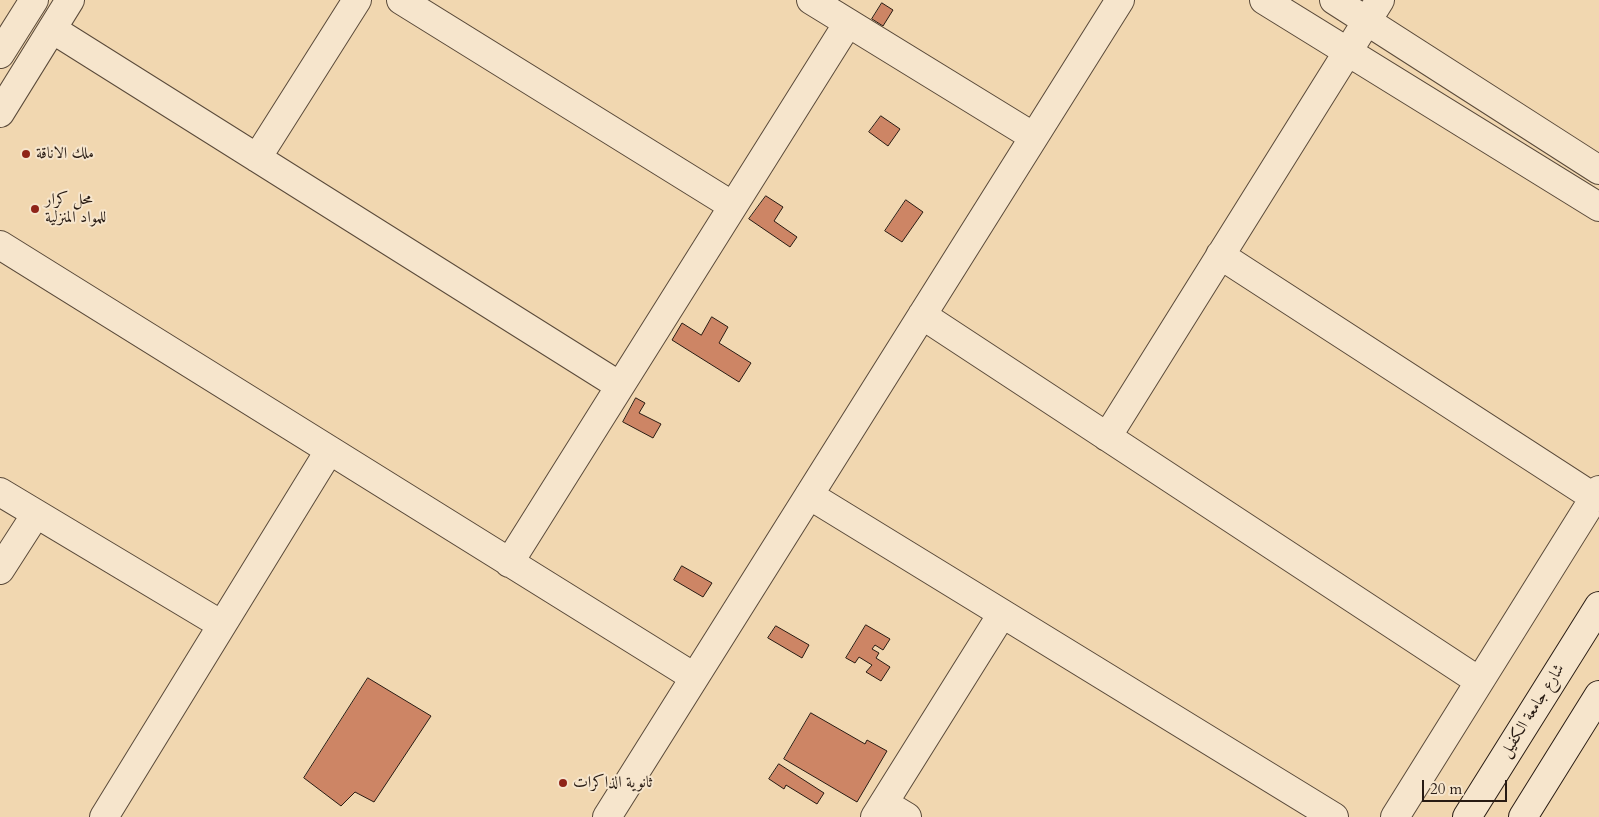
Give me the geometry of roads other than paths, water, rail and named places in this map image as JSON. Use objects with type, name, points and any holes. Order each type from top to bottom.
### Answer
[{"type":"street","points":[[0,54],[34,0]]},
{"type":"street","points":[[0,113],[70,0]]},
{"type":"street","points":[[257,158],[356,0]]},
{"type":"street","points":[[401,0],[733,206]]},
{"type":"street","points":[[811,0],[1034,137]]},
{"type":"street","points":[[607,817],[1120,0]]},
{"type":"street","points":[[1264,0],[1599,207]]},
{"type":"street","points":[[1334,0],[1373,10],[1599,170]]},
{"type":"street","points":[[1107,437],[1373,10]]},
{"type":"street","points":[[509,563],[848,23]]},
{"type":"street","points":[[52,29],[620,386]]},
{"type":"street","points":[[0,245],[694,677]]},
{"type":"street","points":[[1220,255],[1597,494],[1395,817]]},
{"type":"street","points":[[922,315],[1479,682]]},
{"type":"street","points":[[104,817],[329,451]]},
{"type":"street","points":[[0,492],[222,625]]},
{"type":"street","points":[[809,495],[1334,817]]},
{"type":"street","points":[[0,570],[36,514]]},
{"type":"street","name":"شارع جامعة الكفيل","points":[[1467,817],[1599,606]]},
{"type":"street","points":[[907,817],[880,810],[1002,614]]},
{"type":"street","points":[[1524,817],[1599,695]]},
{"type":"place","name":"ملك الاناقة","points":[[26,154]]},
{"type":"place","name":"محل كرار للمواد المنزلية","points":[[35,209]]},
{"type":"place","name":"ثانوية الذاكرات","points":[[563,783]]}]
